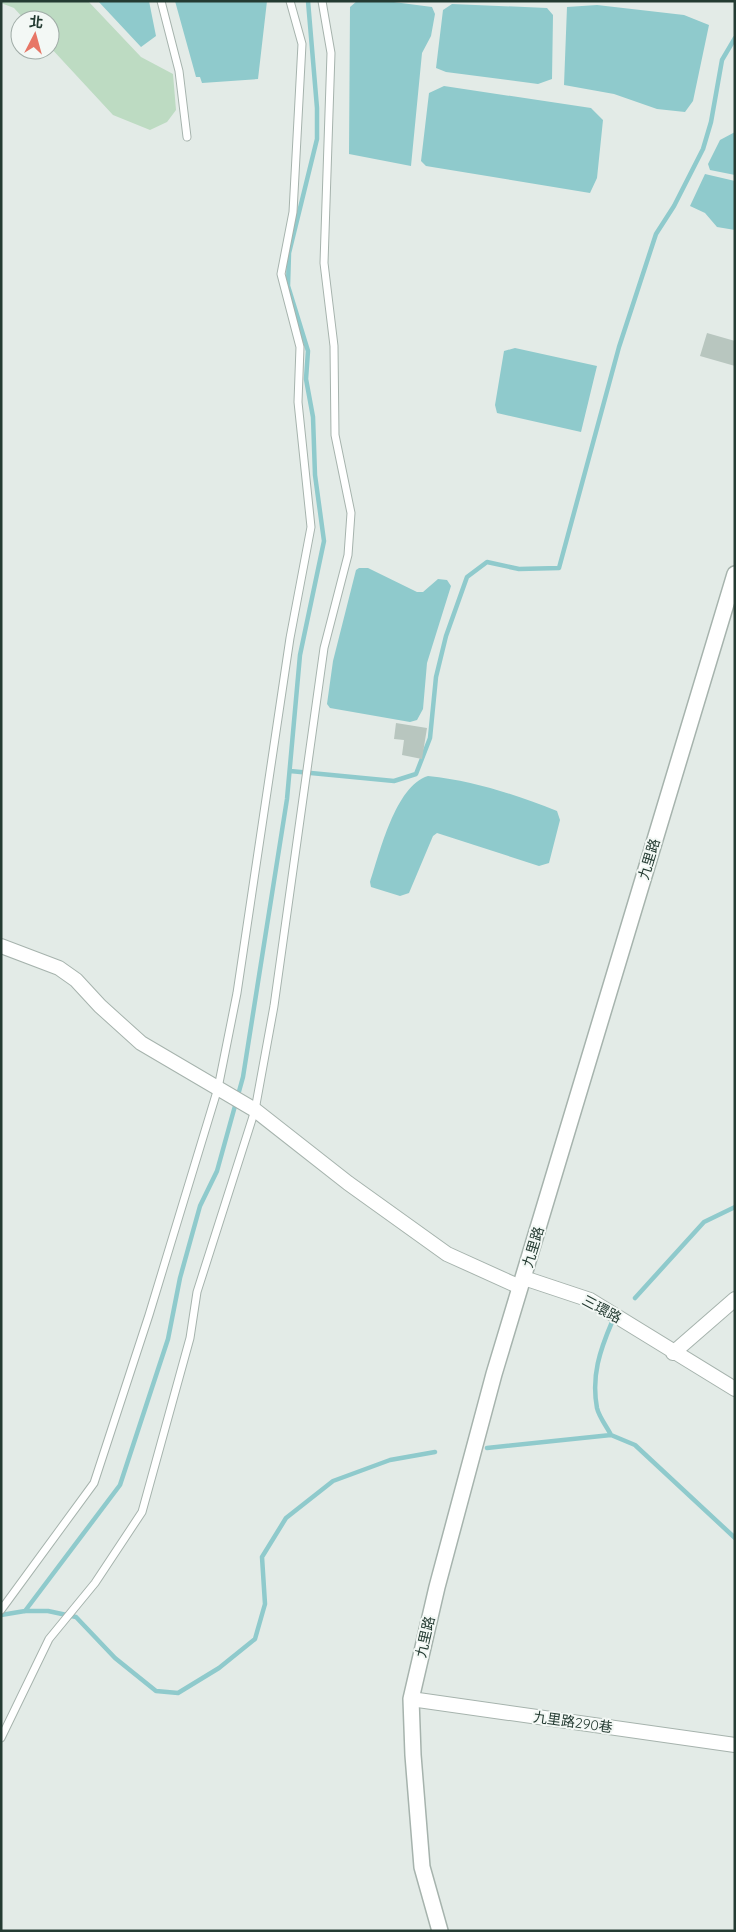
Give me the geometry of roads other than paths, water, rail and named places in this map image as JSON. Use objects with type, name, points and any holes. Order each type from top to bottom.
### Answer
[{"type":"street","name":"九里路","points":[[440,1931],[422,1867],[413,1755],[411,1699],[437,1587],[494,1374],[731,601],[735,574]]},
{"type":"street","name":"三環路","points":[[1,946],[59,968],[76,980],[90,997],[141,1043],[255,1110],[340,1178],[447,1254],[522,1282],[590,1300],[646,1333],[673,1353],[735,1389]]},
{"type":"street","points":[[673,1353],[735,1299]]},
{"type":"street","name":"九里路290巷","points":[[411,1699],[735,1745]]},
{"type":"lane","points":[[161,1],[178,71],[187,137]]},
{"type":"lane","points":[[1,1610],[94,1483],[149,1315],[218,1088],[237,993],[290,638],[311,527],[298,402],[300,347],[281,274],[293,212],[302,44],[290,1]]},
{"type":"lane","points":[[1,1738],[49,1639],[95,1583],[142,1512],[190,1338],[197,1292],[255,1110],[274,1006],[324,648],[348,555],[351,513],[335,435],[334,346],[324,263],[332,53],[322,1]]},
{"type":"water","points":[[98,1],[149,1],[156,36],[141,47]]},
{"type":"water","points":[[175,1],[267,1],[258,79],[202,83],[200,77],[196,77]]},
{"type":"water","points":[[357,1],[386,1],[432,7],[435,14],[431,36],[422,53],[411,166],[349,154],[350,7]]},
{"type":"water","points":[[452,4],[547,8],[553,15],[552,79],[538,84],[446,72],[436,68],[443,10]]},
{"type":"water","points":[[597,5],[684,15],[709,25],[693,101],[685,112],[657,109],[614,94],[564,85],[567,7]]},
{"type":"water","points":[[444,86],[591,108],[603,120],[597,178],[590,193],[426,166],[421,161],[429,93]]},
{"type":"water","points":[[735,132],[735,175],[710,170],[708,164],[720,140]]},
{"type":"water","points":[[705,174],[735,181],[735,230],[717,227],[705,213],[690,206]]},
{"type":"water","points":[[515,348],[597,366],[581,432],[497,413],[495,405],[504,351]]},
{"type":"water","points":[[368,568],[417,592],[423,592],[438,579],[447,580],[451,586],[427,663],[423,709],[417,720],[410,722],[330,708],[327,704],[333,661],[356,570]]},
{"type":"water","points":[[428,776],[462,781],[494,789],[557,811],[560,820],[549,863],[539,866],[437,833],[433,836],[409,893],[400,896],[371,887],[370,882],[384,838],[398,806],[416,782]]},
{"type":"waterway","points":[[25,1611],[120,1485],[168,1339],[180,1278],[200,1206],[217,1171],[243,1077],[287,799],[300,655],[324,541],[315,475],[313,417],[306,379],[308,351],[288,286],[289,253],[317,139],[317,108],[308,1]]},
{"type":"waterway","points":[[290,771],[394,781],[416,774],[430,738],[436,677],[446,636],[467,577],[487,562],[519,569],[559,568],[619,347],[656,234],[674,206],[703,149],[711,122],[722,60],[735,38]]},
{"type":"waterway","points":[[635,1298],[704,1222],[735,1207]]},
{"type":"waterway","points":[[611,1435],[597,1408],[595,1385],[600,1353],[612,1322]]},
{"type":"waterway","points":[[487,1448],[611,1435],[635,1445],[735,1538]]},
{"type":"waterway","points":[[1,1615],[25,1611],[48,1611],[76,1617],[115,1658],[156,1691],[178,1693],[219,1668],[255,1639],[265,1604],[262,1557],[286,1518],[333,1481],[390,1460],[435,1452]]}]
